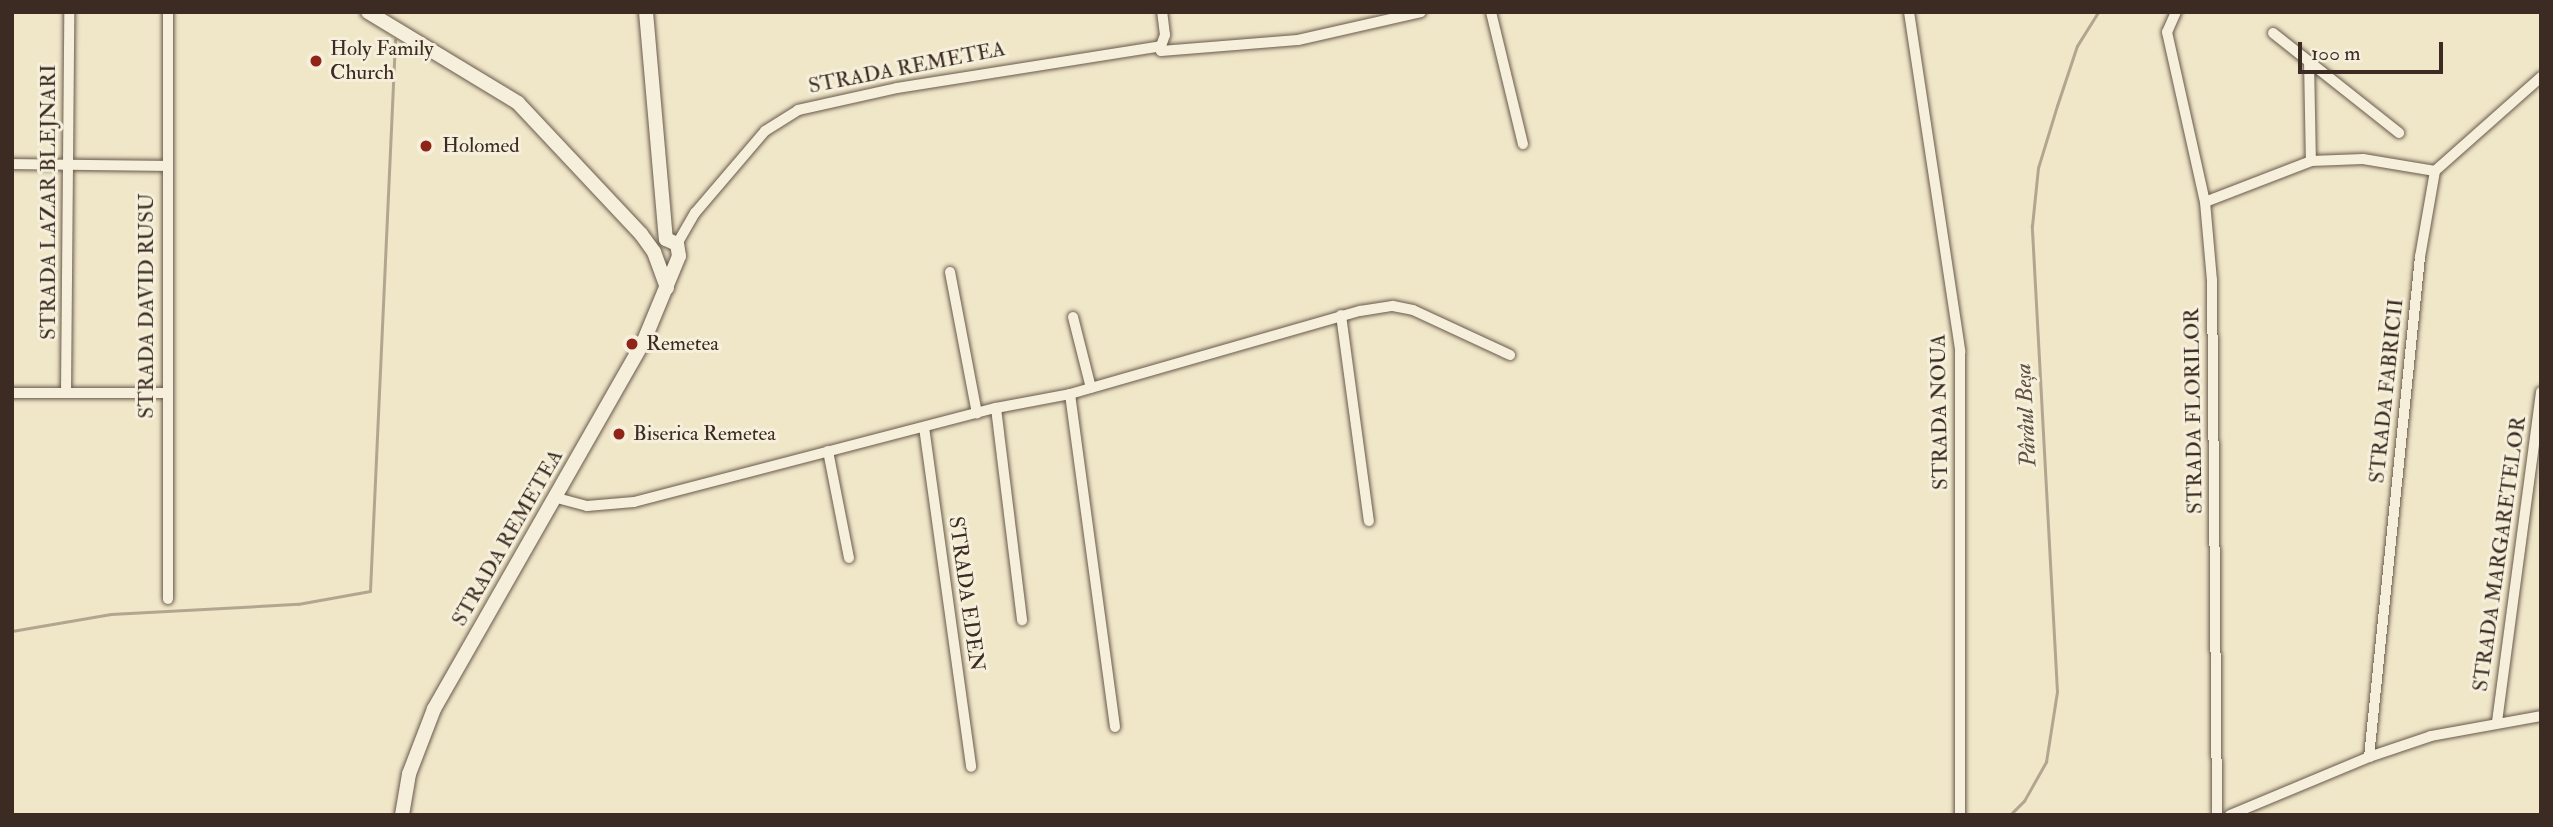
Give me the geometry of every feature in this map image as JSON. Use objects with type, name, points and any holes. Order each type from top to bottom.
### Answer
[{"type":"street","name":"STRADA LAZAR BLEJNARI","points":[[66,393],[69,12]]},
{"type":"street","name":"STRADA DAVID RUSU","points":[[168,12],[168,599]]},
{"type":"street","points":[[368,12],[518,103],[641,234],[663,247]]},
{"type":"street","points":[[646,12],[667,289]]},
{"type":"street","points":[[1161,46],[1165,35],[1162,12]]},
{"type":"street","name":"STRADA REMETEA","points":[[402,815],[409,774],[434,709],[622,384],[667,289],[673,262],[663,247],[765,131],[798,110],[897,88],[1161,46],[1161,51],[1298,40],[1421,12]]},
{"type":"street","points":[[1491,12],[1523,144]]},
{"type":"street","name":"STRADA NOUA","points":[[1909,12],[1960,351],[1960,815]]},
{"type":"street","name":"STRADA FLORILOR","points":[[2176,12],[2167,33],[2205,202],[2212,280],[2217,815]]},
{"type":"street","points":[[2273,33],[2399,133]]},
{"type":"street","points":[[2309,61],[2311,161]]},
{"type":"street","points":[[2205,202],[2311,161],[2363,159],[2435,171],[2541,77]]},
{"type":"street","points":[[12,164],[167,166]]},
{"type":"street","name":"STRADA FABRICII","points":[[2369,757],[2420,257],[2435,171]]},
{"type":"street","points":[[950,272],[977,413]]},
{"type":"street","points":[[557,498],[587,506],[634,502],[996,408],[1070,394],[1341,315],[1393,306],[1413,310],[1510,355]]},
{"type":"street","points":[[1341,315],[1368,521]]},
{"type":"street","points":[[1073,317],[1091,387]]},
{"type":"street","name":"STRADA MARGARETELOR","points":[[2497,722],[2541,392]]},
{"type":"street","points":[[12,393],[166,393]]},
{"type":"street","points":[[1070,394],[1115,727]]},
{"type":"street","points":[[996,408],[1022,620]]},
{"type":"street","name":"STRADA EDEN","points":[[924,427],[971,766]]},
{"type":"street","points":[[828,451],[849,558]]},
{"type":"street","points":[[2230,815],[2369,757],[2431,736],[2541,716]]},
{"type":"waterway","name":"Pârâul Beșa","points":[[2010,815],[2024,801],[2046,762],[2057,692],[2032,226],[2038,168],[2077,46],[2098,12]]},
{"type":"waterway","points":[[12,631],[111,614],[298,604],[370,591],[395,41]]},
{"type":"place","name":"Holy Family Church","points":[[316,61]]},
{"type":"place","name":"Holomed","points":[[426,146]]},
{"type":"place","name":"Remetea","points":[[632,344]]},
{"type":"place","name":"Biserica Remetea","points":[[619,434]]}]
